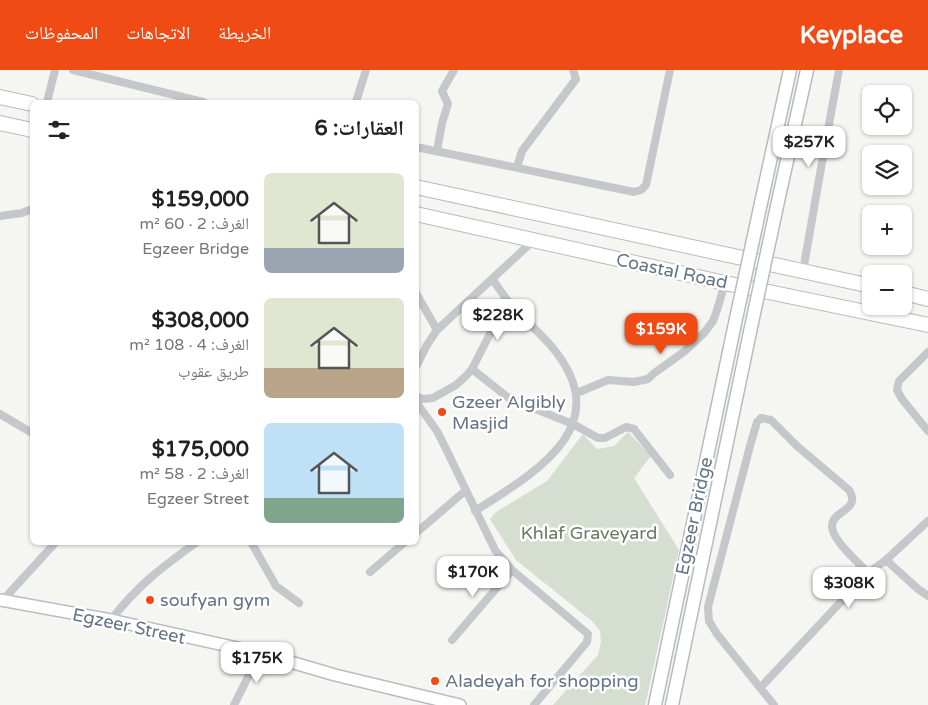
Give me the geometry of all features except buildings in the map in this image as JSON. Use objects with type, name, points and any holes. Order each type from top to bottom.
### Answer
[{"type":"highway","points":[[0,97],[30,104]]},
{"type":"highway","points":[[0,123],[30,130]]},
{"type":"highway","name":"Coastal Road","points":[[419,188],[862,284]]},
{"type":"highway","name":"Coastal Road","points":[[419,215],[725,283],[928,325]]},
{"type":"highway","points":[[912,295],[928,299]]},
{"type":"main road","name":"Egzeer Bridge","points":[[654,705],[790,70]]},
{"type":"main road","name":"Egzeer Bridge","points":[[672,705],[807,70]]},
{"type":"street","points":[[48,100],[56,70]]},
{"type":"street","points":[[73,70],[195,100]]},
{"type":"street","points":[[357,100],[366,70]]},
{"type":"street","points":[[437,151],[442,122],[448,104],[442,91],[454,70]]},
{"type":"street","points":[[517,167],[522,151],[576,79],[573,70]]},
{"type":"street","points":[[419,148],[634,192],[641,190],[646,185],[670,70]]},
{"type":"street","points":[[803,271],[839,70]]},
{"type":"street","points":[[0,216],[30,211]]},
{"type":"street","points":[[419,361],[436,330],[534,240]]},
{"type":"street","points":[[475,511],[527,478],[565,441],[573,424],[577,393],[573,381],[553,348],[511,305],[492,279]]},
{"type":"street","points":[[577,393],[608,380],[634,382],[648,378],[685,351],[704,333],[713,321],[725,283]]},
{"type":"street","points":[[419,299],[436,330]]},
{"type":"street","points":[[419,398],[433,398],[456,385],[472,369],[493,328],[511,305]]},
{"type":"street","points":[[928,352],[899,381],[897,390],[928,431]]},
{"type":"street","points":[[472,369],[510,399],[573,424],[601,438],[626,427],[631,427],[670,475]]},
{"type":"street","points":[[419,406],[436,431],[495,550],[512,570],[588,634],[587,642],[534,705]]},
{"type":"street","points":[[0,414],[30,432]]},
{"type":"street","points":[[774,705],[717,634],[709,621],[708,607],[756,422],[761,418],[771,420],[797,446],[849,490],[853,496],[852,501],[837,516],[833,522],[832,529],[837,539],[868,573]]},
{"type":"street","points":[[419,530],[465,491]]},
{"type":"street","points":[[761,687],[868,573],[886,560],[928,521]]},
{"type":"street","points":[[1,600],[53,545]]},
{"type":"street","points":[[111,620],[128,599],[155,572],[193,545]]},
{"type":"street","points":[[253,545],[276,586],[299,603]]},
{"type":"street","points":[[370,572],[402,545]]},
{"type":"street","points":[[886,560],[928,596]]},
{"type":"street","points":[[452,640],[512,570]]},
{"type":"street","name":"Egzeer Street","points":[[1,600],[111,620],[260,653],[336,675],[460,705]]},
{"type":"street","points":[[234,705],[260,653]]},
{"type":"street","name":"Egzeer Street","points":[[402,692],[434,705]]},
{"type":"green space","name":"Khlaf Graveyard","points":[[628,432],[651,456],[634,478],[679,550],[646,702],[645,705],[553,705],[598,655],[601,642],[600,631],[592,621],[516,560],[490,519],[496,512],[547,481],[583,434],[597,449],[614,446]]},
{"type":"place","name":"Gzeer Algibly Masjid","points":[[442,412]]},
{"type":"place","name":"soufyan gym","points":[[150,600]]},
{"type":"place","name":"Aladeyah for shopping","points":[[435,681]]}]
